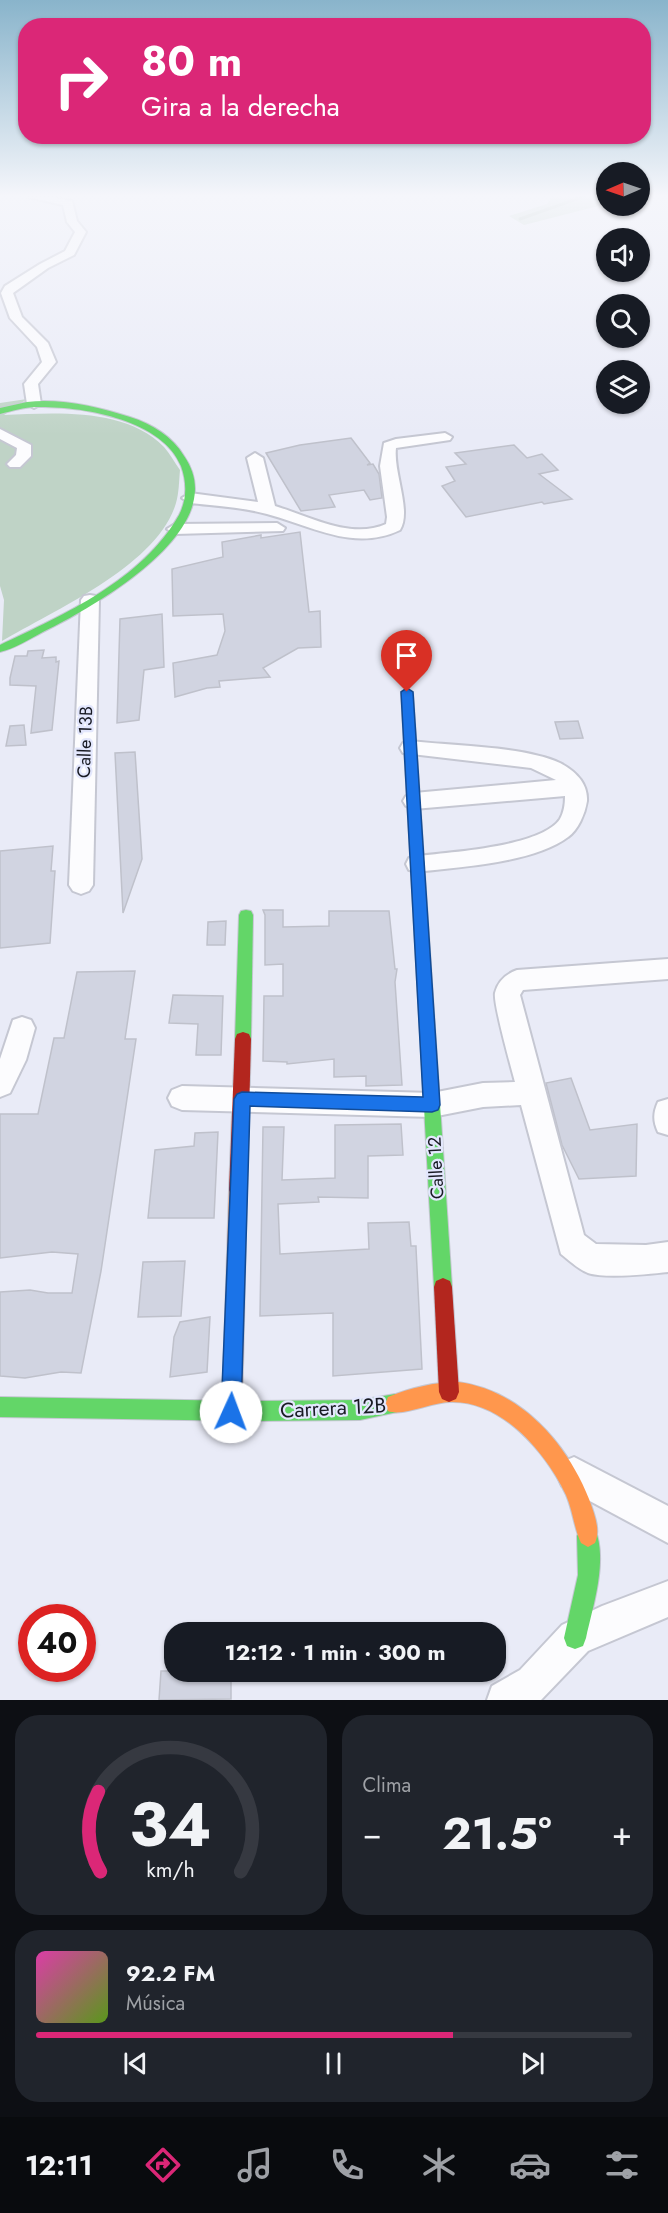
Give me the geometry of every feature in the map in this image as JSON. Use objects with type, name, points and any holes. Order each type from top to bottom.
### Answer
[{"type":"street","points":[[28,276],[9,289],[7,293],[15,318],[43,346],[49,362],[32,378],[29,391],[34,404]]},
{"type":"street","points":[[0,411],[34,404],[112,415],[141,424],[166,441],[182,459],[190,471],[193,484],[190,498],[175,529],[143,563],[90,600],[0,649]]},
{"type":"street","points":[[0,433],[24,445],[26,452],[24,457],[15,464]]},
{"type":"street","points":[[190,498],[268,508],[352,533],[373,535],[386,533],[394,527],[396,516],[388,458],[389,446],[396,443],[445,437]]},
{"type":"street","points":[[255,458],[268,508]]},
{"type":"street","points":[[175,529],[277,528]]},
{"type":"street","name":"Calle 13B","points":[[81,885],[90,600]]},
{"type":"street","name":"Calle 12","points":[[407,692],[449,1392]]},
{"type":"street","points":[[410,748],[532,761],[549,766],[564,775],[574,786],[576,796],[572,819],[559,832],[535,844],[417,864]]},
{"type":"street","points":[[414,801],[574,786]]},
{"type":"street","points":[[231,1412],[246,915]]},
{"type":"street","points":[[668,969],[517,980],[507,994],[572,1244],[591,1259],[646,1260],[668,1257]]},
{"type":"street","points":[[0,1085],[13,1060],[22,1028]]},
{"type":"street","points":[[182,1098],[432,1105],[483,1095],[531,1093]]},
{"type":"street","points":[[668,1111],[668,1123]]},
{"type":"street","name":"Carrera 12B","points":[[0,1407],[231,1412],[370,1409],[449,1392],[477,1396],[513,1416],[542,1441],[564,1468],[584,1514],[590,1553],[587,1597],[575,1638]]},
{"type":"street","points":[[564,1468],[668,1525]]},
{"type":"street","points":[[506,1700],[532,1683],[575,1638],[615,1619],[668,1599]]},
{"type":"green space","points":[[27,399],[4,415],[88,415],[130,425],[148,434],[164,447],[180,470],[178,491],[176,503],[166,525],[149,546],[127,566],[76,600],[2,641],[4,600],[0,586],[0,403]]},
{"type":"building","points":[[351,438],[370,463],[367,465],[373,464],[379,474],[382,498],[370,500],[364,490],[329,495],[335,507],[301,511],[266,453],[300,445]]},
{"type":"building","points":[[514,445],[527,458],[542,454],[558,470],[539,474],[572,499],[544,504],[542,502],[466,517],[442,486],[455,481],[446,467],[466,464],[455,453]]},
{"type":"building","points":[[300,532],[309,612],[320,611],[321,647],[298,648],[263,668],[270,677],[219,681],[220,687],[207,688],[175,697],[173,663],[217,655],[225,631],[223,614],[173,616],[172,569],[223,557],[222,542],[261,535],[261,538]]},
{"type":"building","points":[[162,614],[164,667],[144,670],[139,720],[117,723],[120,619]]},
{"type":"building","points":[[44,650],[42,658],[56,657],[56,662],[59,661],[52,730],[31,733],[36,686],[10,685],[10,678],[15,656],[27,656],[28,651]]},
{"type":"building","points":[[578,721],[583,738],[560,739],[555,722]]},
{"type":"building","points":[[24,725],[26,745],[6,746],[10,726]]},
{"type":"building","points":[[135,752],[142,859],[123,913],[115,753]]},
{"type":"building","points":[[53,846],[51,871],[55,871],[50,943],[0,948],[0,851]]},
{"type":"building","points":[[263,910],[283,910],[283,927],[329,926],[329,911],[389,911],[395,969],[397,969],[395,982],[402,1085],[366,1086],[366,1076],[334,1077],[334,1059],[287,1064],[287,1062],[263,1061],[264,996],[283,996],[283,964],[265,965],[265,915]]},
{"type":"building","points":[[226,921],[225,945],[207,945],[208,922]]},
{"type":"building","points":[[135,971],[125,1039],[136,1039],[101,1271],[81,1373],[61,1372],[25,1378],[0,1376],[0,1292],[30,1290],[72,1293],[78,1254],[52,1252],[0,1258],[0,1114],[38,1114],[54,1038],[64,1038],[77,972]]},
{"type":"building","points":[[173,995],[223,996],[221,1055],[196,1055],[198,1024],[169,1023]]},
{"type":"building","points":[[571,1078],[590,1130],[637,1124],[636,1176],[579,1179],[562,1145],[546,1083]]},
{"type":"building","points":[[401,1124],[403,1155],[368,1156],[368,1198],[318,1197],[319,1202],[278,1204],[280,1254],[369,1249],[368,1223],[409,1222],[411,1246],[416,1246],[422,1369],[333,1376],[333,1313],[260,1316],[263,1127],[284,1127],[282,1180],[335,1178],[335,1125]]},
{"type":"building","points":[[218,1132],[214,1218],[148,1218],[155,1150],[194,1146],[195,1133]]},
{"type":"building","points":[[185,1261],[181,1316],[138,1317],[143,1262]]},
{"type":"building","points":[[210,1317],[207,1372],[170,1377],[174,1337],[180,1322]]},
{"type":"building","points":[[161,1671],[164,1671],[164,1682],[231,1682],[231,1699],[159,1700]]},
{"type":"traffic: fast","points":[[0,411],[27,405],[48,404],[93,411],[137,422],[159,434],[178,452],[189,475],[191,487],[190,500],[185,513],[170,536],[128,577],[77,610],[0,649]]},
{"type":"traffic: fast","points":[[407,692],[443,1287]]},
{"type":"traffic: fast","points":[[243,1039],[246,915]]},
{"type":"traffic: fast","points":[[0,1407],[246,1411],[360,1410],[395,1404]]},
{"type":"traffic: fast","points":[[575,1638],[589,1575],[588,1536]]},
{"type":"traffic: slow","points":[[232,1412],[238,1190]]},
{"type":"traffic: slow","points":[[395,1404],[431,1394],[458,1392],[489,1400],[510,1412],[548,1447],[563,1468],[584,1514],[588,1536]]},
{"type":"traffic: jam","points":[[238,1190],[243,1039]]},
{"type":"traffic: jam","points":[[443,1287],[449,1392]]},
{"type":"route","points":[[231,1412],[242,1099],[432,1105],[407,692]]}]
